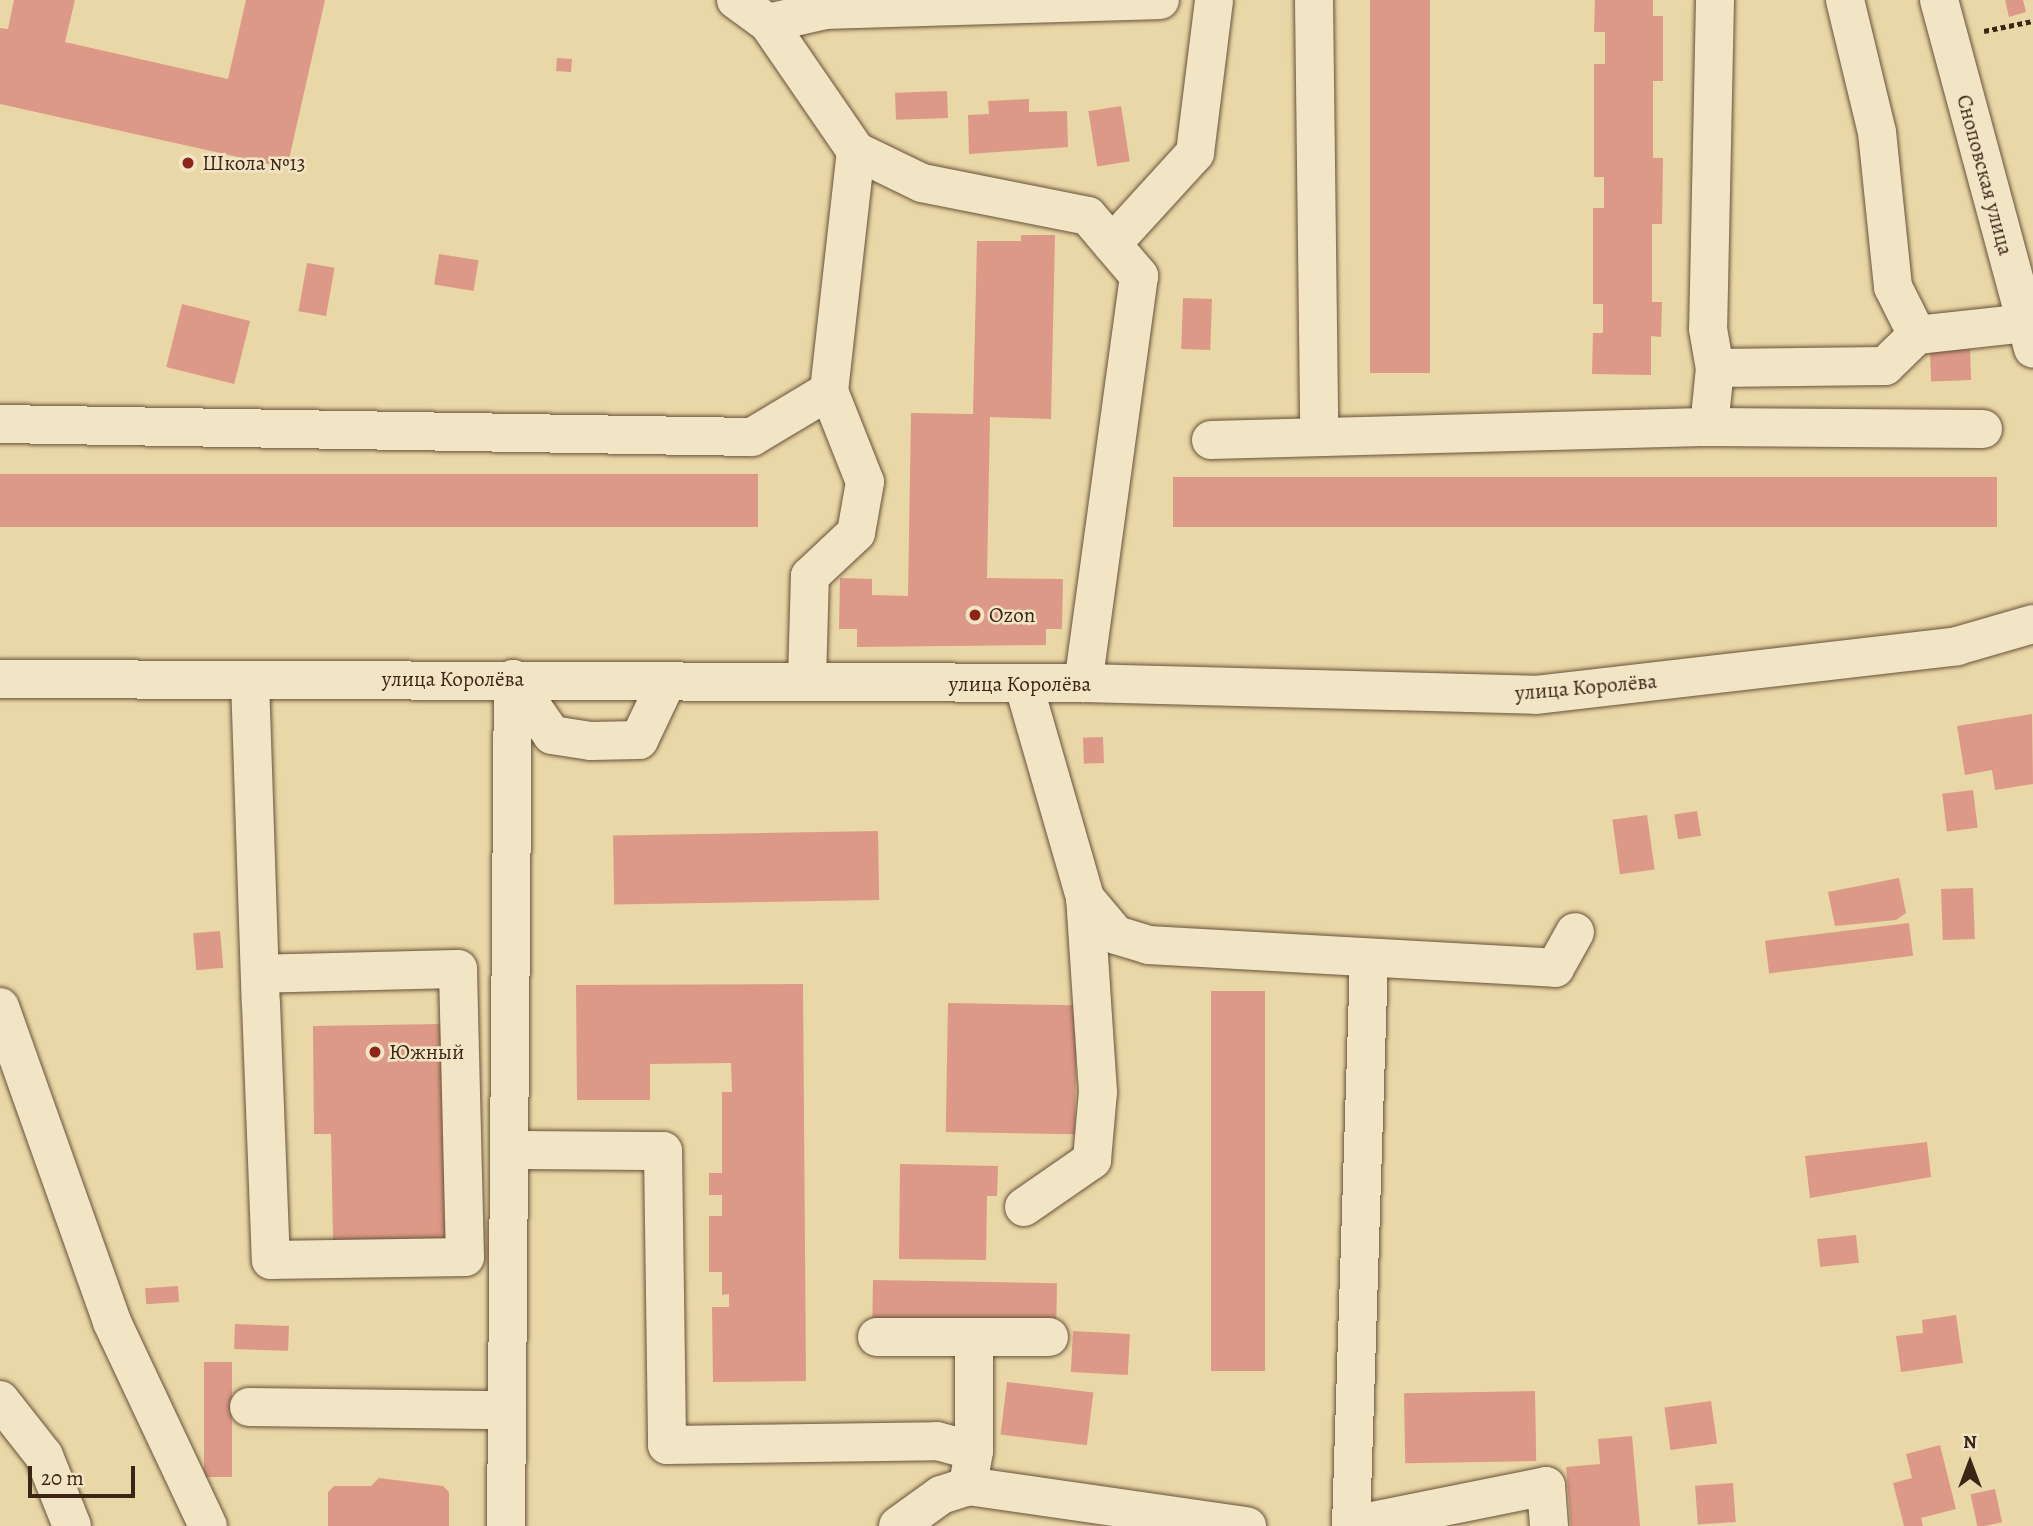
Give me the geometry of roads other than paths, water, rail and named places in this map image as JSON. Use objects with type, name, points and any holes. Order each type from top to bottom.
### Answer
[{"type":"street","points":[[736,0],[768,23],[856,151],[922,183],[1088,216],[1139,276],[1083,683]]},
{"type":"street","points":[[768,23],[825,10],[1160,0]]},
{"type":"street","points":[[1112,244],[1195,153],[1214,0]]},
{"type":"street","points":[[1314,0],[1319,436]]},
{"type":"street","points":[[1709,427],[1715,368],[1707,329],[1715,0]]},
{"type":"street","points":[[1845,0],[1877,132],[1893,287],[1917,335]]},
{"type":"street","name":"Сноповская улица","points":[[1939,0],[2029,336]]},
{"type":"street","points":[[807,681],[810,576],[856,533],[865,482],[829,391],[856,151]]},
{"type":"street","points":[[1715,368],[1885,366],[1917,335],[2029,336]]},
{"type":"street","points":[[0,424],[752,437],[829,391]]},
{"type":"street","points":[[1211,440],[1709,427],[1983,429]]},
{"type":"street","name":"улица Королёва","points":[[0,679],[807,681],[1024,686],[1083,683],[1536,695],[1957,646],[2033,624]]},
{"type":"street","points":[[513,679],[552,735],[591,741],[639,740],[667,681]]},
{"type":"street","points":[[506,1526],[513,679]]},
{"type":"street","points":[[250,680],[260,974],[271,1260],[465,1257],[458,969],[260,974]]},
{"type":"street","points":[[1024,686],[1085,898],[1098,1092],[1093,1160],[1024,1207]]},
{"type":"street","points":[[1085,898],[1116,935],[1148,945],[1369,961],[1555,968],[1575,932]]},
{"type":"street","points":[[1369,961],[1352,1526],[1546,1486],[1549,1526]]},
{"type":"street","points":[[0,1007],[112,1322],[208,1526]]},
{"type":"street","points":[[510,1150],[663,1151],[667,1445],[937,1441],[971,1468],[1247,1526]]},
{"type":"street","points":[[877,1337],[1049,1337]]},
{"type":"street","points":[[898,1526],[941,1495],[971,1468],[974,1337]]},
{"type":"street","points":[[0,1400],[44,1457],[72,1526]]},
{"type":"street","points":[[248,1407],[507,1410]]},
{"type":"place","name":"Школа №13","points":[[188,163]]},
{"type":"place","name":"Ozon","points":[[975,615]]},
{"type":"place","name":"Южный","points":[[375,1052]]}]
